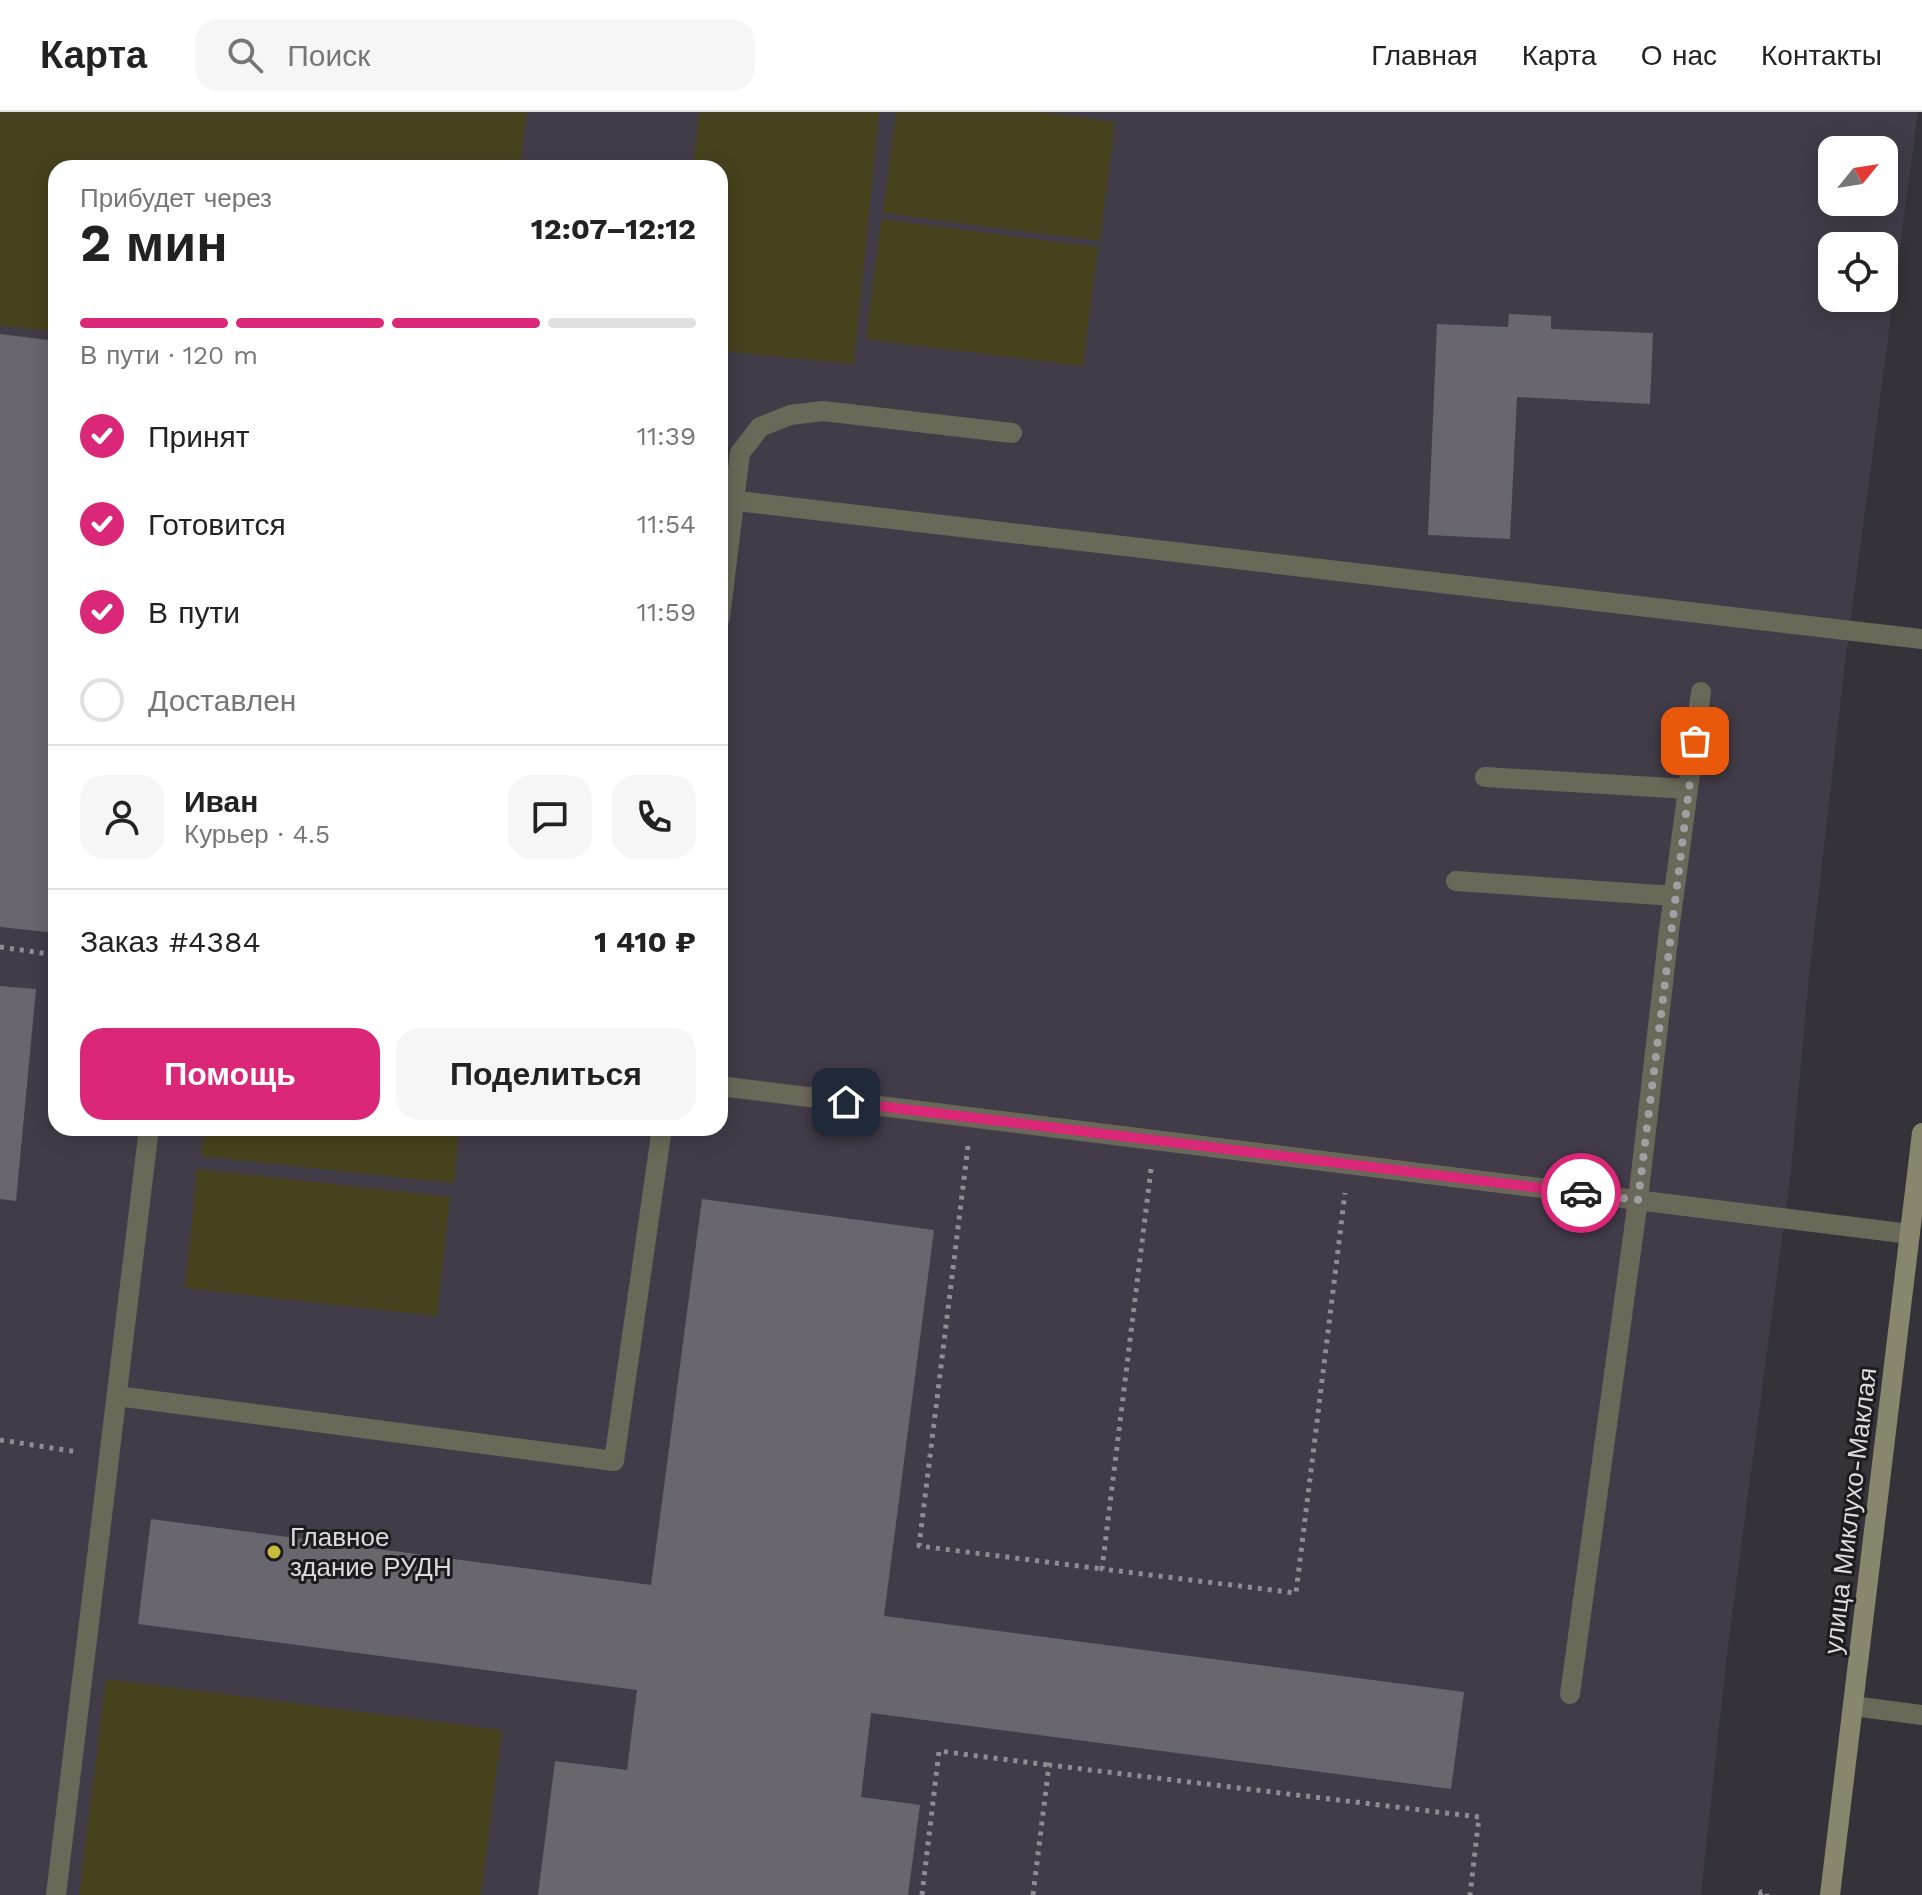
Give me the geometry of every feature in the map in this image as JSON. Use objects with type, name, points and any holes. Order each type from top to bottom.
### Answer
[{"type":"main road","name":"улица Миклухо-Маклая","points":[[1830,1895],[1922,1133]]},
{"type":"lane","points":[[728,493],[740,453],[760,427],[790,415],[823,411],[1012,433]]},
{"type":"lane","points":[[728,500],[1922,639]]},
{"type":"lane","points":[[1570,1694],[1638,1200],[1701,692]]},
{"type":"lane","points":[[1485,777],[1688,789]]},
{"type":"lane","points":[[1456,881],[1674,896]]},
{"type":"lane","points":[[728,1087],[1910,1234]]},
{"type":"lane","points":[[56,1895],[148,1136]]},
{"type":"lane","points":[[117,1396],[614,1461],[661,1136]]},
{"type":"lane","points":[[1853,1706],[1922,1715]]},
{"type":"path","points":[[0,947],[48,954]]},
{"type":"path","points":[[972,1117],[919,1546],[1102,1569],[1296,1593],[1348,1164]]},
{"type":"path","points":[[1102,1569],[1154,1140]]},
{"type":"path","points":[[0,1440],[110,1457]]},
{"type":"path","points":[[922,1895],[939,1751],[1479,1817],[1470,1895]]},
{"type":"path","points":[[1033,1895],[1049,1765]]},
{"type":"path","points":[[1760,1895],[1761,1892],[1767,1895]]},
{"type":"shaded area","points":[[0,112],[1918,112],[1898,263],[1898,232],[1818,232],[1818,312],[1891,312],[1846,654],[1809,977],[1791,1171],[1727,1653],[1701,1895],[0,1895]]},
{"type":"shaded area","points":[[0,112],[527,112],[521,160],[48,160],[48,331],[0,325]]},
{"type":"shaded area","points":[[699,112],[879,112],[854,364],[728,352],[728,160],[694,160]]},
{"type":"shaded area","points":[[896,112],[1039,112],[1115,122],[1100,241],[883,213]]},
{"type":"shaded area","points":[[881,219],[1098,247],[1083,366],[866,339]]},
{"type":"shaded area","points":[[203,1136],[458,1136],[454,1183],[201,1156]]},
{"type":"shaded area","points":[[197,1169],[450,1197],[437,1316],[185,1288]]},
{"type":"shaded area","points":[[106,1679],[502,1730],[481,1895],[79,1895]]},
{"type":"building","points":[[1509,314],[1551,316],[1551,329],[1653,333],[1650,404],[1517,397],[1510,539],[1428,535],[1437,324],[1508,327]]},
{"type":"building","points":[[0,334],[48,340],[48,932],[0,927]]},
{"type":"building","points":[[0,986],[36,989],[16,1201],[0,1199]]},
{"type":"building","name":"Главное здание РУДН","points":[[702,1199],[934,1230],[884,1616],[1464,1692],[1451,1789],[871,1713],[861,1797],[920,1805],[908,1895],[538,1895],[555,1761],[627,1770],[637,1690],[138,1624],[151,1519],[651,1585]]},
{"type":"way so far","points":[[1581,1193],[1638,1200],[1695,741]]},
{"type":"place","name":"Главное здание РУДН","points":[[274,1552]]},
{"type":"route","points":[[846,1102],[1581,1193]]}]
